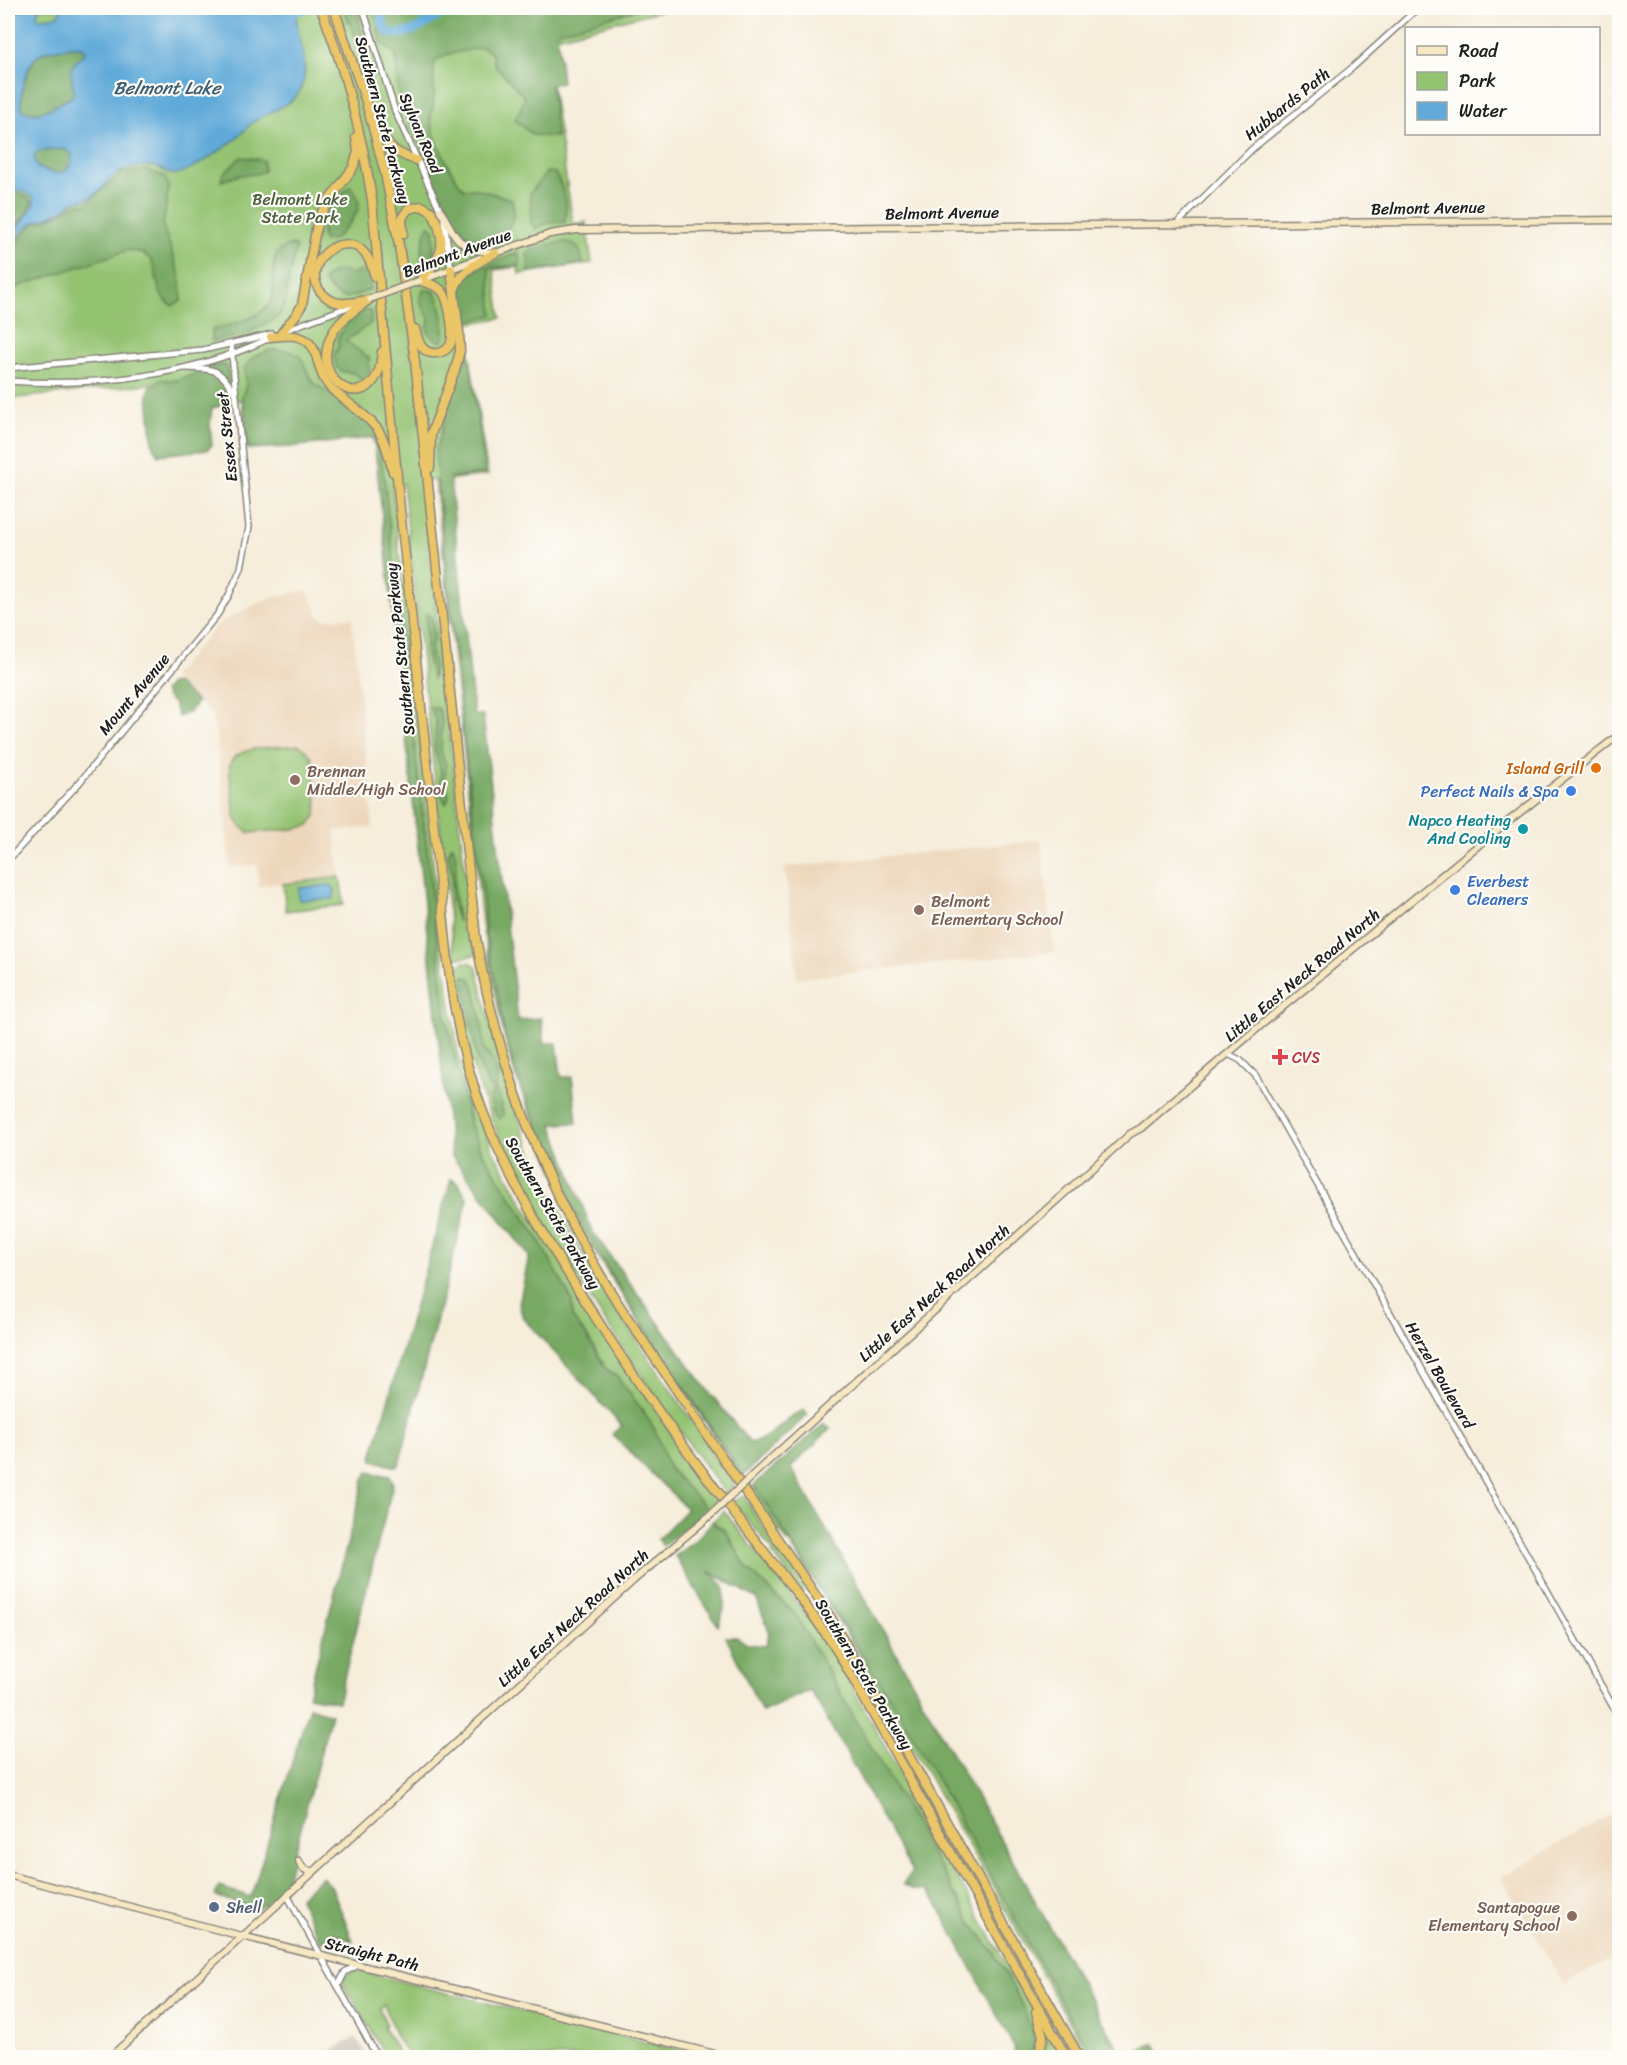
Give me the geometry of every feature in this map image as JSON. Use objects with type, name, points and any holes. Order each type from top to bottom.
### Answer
[{"type":"highway","name":"Southern State Parkway","points":[[321,8],[351,97],[375,222],[399,499],[453,1000],[469,1070],[488,1126],[524,1197],[576,1286],[621,1356],[688,1453],[806,1605],[834,1646],[1067,2058]]},
{"type":"highway","name":"Southern State Parkway","points":[[334,8],[362,89],[388,188],[403,273],[476,938],[502,1052],[536,1148],[566,1215],[607,1287],[831,1618],[1080,2058]]},
{"type":"highway","points":[[362,89],[389,146],[400,155],[416,160]]},
{"type":"highway","points":[[282,332],[302,305],[320,215],[348,176],[356,160],[358,152],[351,97]]},
{"type":"highway","points":[[403,273],[402,218],[408,209],[422,206],[434,215],[441,247],[435,265],[419,281],[436,286],[445,295],[452,333],[450,345],[439,353],[428,352],[420,345],[409,318]]},
{"type":"highway","points":[[370,299],[340,303],[325,296],[318,287],[315,273],[318,261],[325,252],[342,245],[352,246],[362,251],[370,261],[380,292]]},
{"type":"highway","points":[[453,294],[458,281],[465,272],[495,253]]},
{"type":"highway","points":[[429,496],[431,434],[460,351],[451,269]]},
{"type":"highway","points":[[370,299],[342,321],[331,338],[327,362],[331,377],[340,386],[350,389],[371,384],[379,370],[384,340]]},
{"type":"highway","points":[[271,338],[296,336],[307,341],[314,350],[328,386],[377,427],[386,442],[399,499]]},
{"type":"highway","points":[[1024,1984],[1043,2033],[1038,2058]]},
{"type":"highway","points":[[1061,2024],[1087,2058]]},
{"type":"main road","points":[[440,210],[461,244],[473,250],[495,253]]},
{"type":"main road","name":"Belmont Avenue","points":[[370,299],[550,234],[576,230],[1620,220]]},
{"type":"main road","name":"Little East Neck Road North","points":[[109,2058],[634,1580],[713,1513],[1130,1134],[1141,1128],[1503,825],[1620,734]]},
{"type":"main road","points":[[299,1861],[301,1867],[307,1871],[313,1871]]},
{"type":"main road","name":"Straight Path","points":[[8,1875],[241,1936],[731,2058]]},
{"type":"street","name":"Sylvan Road","points":[[363,8],[395,111],[440,210],[446,229],[451,269]]},
{"type":"street","name":"Hubbards Path","points":[[1176,225],[1252,149],[1357,64],[1418,8]]},
{"type":"street","name":"Belmont Avenue","points":[[8,368],[203,350],[231,345],[282,332],[370,299]]},
{"type":"street","name":"Belmont Avenue","points":[[8,381],[50,384],[111,379],[180,368],[253,346],[282,332]]},
{"type":"street","name":"Essex Street","points":[[231,345],[249,527]]},
{"type":"street","points":[[203,350],[206,361]]},
{"type":"street","points":[[180,368],[219,372],[227,380],[236,396]]},
{"type":"street","name":"Mount Avenue","points":[[8,860],[79,783],[217,615],[241,568],[249,527]]},
{"type":"street","name":"Herzel Boulevard","points":[[1228,1054],[1240,1059],[1256,1076],[1620,1719]]},
{"type":"street","points":[[287,1895],[378,2058]]},
{"type":"street","points":[[338,1986],[345,1972],[358,1965]]},
{"type":"shaded area","name":"Brennan Middle/High School","points":[[307,590],[319,616],[324,619],[352,618],[373,827],[335,831],[340,877],[259,886],[257,865],[230,868],[216,733],[211,714],[171,677],[222,621],[267,599]]},
{"type":"shaded area","name":"Belmont Elementary School","points":[[1041,840],[1054,952],[797,978],[785,867]]},
{"type":"shaded area","name":"Santapogue Elementary School","points":[[1619,1810],[1619,1954],[1564,1985],[1501,1877]]},
{"type":"shaded area","points":[[356,2037],[368,2057],[319,2057]]},
{"type":"green space","name":"Belmont Lake State Park","points":[[8,8],[671,8],[521,46],[551,79],[573,224],[586,222],[592,263],[519,274],[518,267],[494,270],[501,318],[465,324],[488,475],[437,481],[485,932],[505,1037],[517,1074],[562,1187],[660,1351],[743,1476],[742,1478],[587,1240],[562,1191],[515,1076],[502,1028],[483,931],[435,480],[422,482],[475,955],[454,959],[403,484],[392,486],[444,962],[459,1057],[492,1149],[525,1207],[685,1455],[683,1456],[718,1499],[707,1509],[668,1468],[655,1430],[645,1414],[617,1376],[606,1369],[588,1338],[572,1317],[572,1301],[566,1289],[537,1237],[483,1154],[471,1125],[446,1017],[385,486],[373,438],[374,434],[247,448],[242,400],[170,407],[167,382],[8,399]]},
{"type":"green space","points":[[343,8],[357,8],[365,50],[358,42]]},
{"type":"green space","points":[[372,8],[642,8],[557,32],[562,83],[551,85],[556,137],[533,135],[515,120],[525,98],[494,64],[492,54],[482,47],[446,55],[435,61],[432,125],[448,165],[464,189],[477,189],[512,199],[514,214],[509,227],[498,235],[482,238],[465,233],[458,226],[445,203],[404,112],[397,86],[396,54],[381,43]]},
{"type":"green space","points":[[81,47],[85,51],[83,57],[76,62],[75,92],[72,97],[42,112],[22,110],[25,78],[36,57],[44,52]]},
{"type":"green space","points":[[64,149],[72,154],[69,168],[65,171],[56,173],[37,167],[34,156],[38,151]]},
{"type":"green space","points":[[241,157],[263,160],[264,171],[221,181],[223,174]]},
{"type":"green space","points":[[147,170],[164,176],[169,186],[163,226],[179,273],[182,300],[172,306],[165,300],[159,288],[152,261],[147,256],[129,250],[8,290],[8,189],[29,198],[32,203],[14,229],[14,244],[35,222],[44,221],[78,204],[86,204],[122,173]]},
{"type":"green space","points":[[547,172],[555,173],[561,184],[566,203],[565,222],[547,223],[536,229],[531,222],[530,193]]},
{"type":"green space","points":[[350,186],[358,201],[356,214],[335,239],[323,241],[322,224],[328,210]]},
{"type":"green space","points":[[429,225],[434,230],[433,261],[423,268],[422,246]]},
{"type":"green space","points":[[565,242],[573,244],[578,249],[583,264],[529,272],[527,252],[550,244]]},
{"type":"green space","points":[[293,245],[296,248],[286,303],[277,318],[244,335],[212,341],[212,330],[243,321],[266,308],[273,295],[273,268],[277,253]]},
{"type":"green space","points":[[519,252],[519,266],[489,268],[493,315],[465,322],[485,473],[450,478],[474,715],[483,715],[518,1020],[541,1018],[545,1043],[557,1043],[561,1077],[572,1077],[577,1123],[552,1124],[592,1231],[706,1388],[750,1443],[771,1433],[804,1410],[808,1414],[743,1476],[611,1275],[562,1187],[517,1074],[505,1037],[485,932],[435,453],[462,360],[464,342],[461,291],[463,280],[479,269]]},
{"type":"green space","points":[[343,271],[353,274],[362,271],[369,277],[371,289],[344,298],[335,293],[323,280],[331,273]]},
{"type":"green space","points":[[423,290],[434,291],[439,302],[444,332],[444,339],[440,342],[429,334],[427,327],[430,320],[420,301]]},
{"type":"green space","points":[[364,310],[371,311],[371,323],[346,341],[369,358],[369,373],[362,379],[354,373],[343,372],[336,367],[334,355],[338,348],[338,338],[346,325]]},
{"type":"green space","points":[[270,350],[288,351],[298,355],[314,383],[357,413],[379,437],[248,449],[242,397],[246,386],[245,367],[253,357]]},
{"type":"green space","points":[[226,365],[229,404],[212,408],[210,425],[212,445],[207,450],[158,455],[153,447],[148,396],[150,387],[160,380],[177,380]]},
{"type":"green space","points":[[374,440],[379,440],[380,443],[446,1017],[470,1125],[483,1154],[537,1237],[566,1289],[572,1301],[572,1317],[588,1338],[606,1369],[617,1376],[645,1414],[655,1430],[669,1468],[707,1509],[663,1546],[658,1539],[687,1509],[612,1434],[622,1426],[523,1318],[519,1304],[529,1256],[451,1155]]},
{"type":"green space","points":[[426,613],[432,618],[434,638],[430,650],[434,664],[433,680],[426,654]]},
{"type":"green space","points":[[176,683],[197,702],[189,712],[178,717],[174,704],[164,691],[170,684]]},
{"type":"green space","points":[[430,707],[439,709],[442,723],[441,751],[446,765],[445,779],[449,797],[446,804],[441,795],[440,767],[435,751],[436,721]]},
{"type":"green space","points":[[299,745],[312,758],[317,802],[316,816],[309,825],[295,829],[249,833],[236,818],[230,764],[241,753],[250,750]]},
{"type":"green space","points":[[452,845],[456,861],[454,896],[458,922],[451,899],[452,873],[448,854]]},
{"type":"green space","points":[[340,877],[344,905],[286,911],[283,884]]},
{"type":"green space","points":[[465,962],[472,963],[477,968],[508,1086],[533,1155],[552,1194],[572,1233],[616,1307],[712,1450],[710,1452],[735,1484],[725,1493],[662,1406],[602,1317],[546,1226],[513,1165],[485,1102],[465,1036],[456,974],[460,965]]},
{"type":"green space","points":[[463,976],[470,978],[475,990],[483,1030],[484,1050],[494,1062],[498,1076],[496,1091],[502,1105],[503,1116],[499,1119],[493,1111],[490,1097],[494,1089],[489,1087],[477,1060]]},
{"type":"green space","points":[[451,1179],[458,1182],[468,1199],[399,1465],[396,1467],[373,1460],[372,1457]]},
{"type":"green space","points":[[824,1424],[831,1428],[791,1467],[1123,2057],[1097,2057],[1080,2035],[900,1714],[754,1485]]},
{"type":"green space","points":[[368,1472],[390,1476],[393,1484],[338,1702],[308,1696],[364,1479]]},
{"type":"green space","points":[[754,1485],[900,1714],[1080,2035],[1097,2057],[1090,2057],[1087,2053],[847,1635],[791,1545],[750,1488]]},
{"type":"green space","points":[[743,1495],[766,1532],[768,1531],[807,1589],[802,1592],[772,1553],[774,1551],[733,1503]]},
{"type":"green space","points":[[724,1511],[811,1621],[844,1673],[1037,2018],[1041,2029],[1036,2057],[1028,2057],[1034,2045],[1033,2034],[1001,1965],[982,1935],[974,1927],[795,1614],[747,1568],[725,1530],[713,1521]]},
{"type":"green space","points":[[713,1521],[716,1526],[725,1530],[747,1568],[795,1614],[974,1927],[982,1935],[1011,1983],[1033,2034],[1034,2045],[1028,2057],[1013,2057],[1015,2049],[935,1900],[926,1890],[913,1890],[903,1884],[912,1872],[810,1690],[762,1712],[726,1637],[737,1637],[747,1644],[766,1646],[769,1631],[756,1598],[709,1571],[724,1586],[724,1609],[718,1626],[675,1556],[697,1539]]},
{"type":"green space","points":[[309,1707],[331,1714],[284,1889],[257,1910],[215,1896],[219,1887],[251,1897]]},
{"type":"green space","points":[[322,1877],[331,1886],[353,1941],[332,1933],[321,1943],[299,1898]]},
{"type":"green space","points":[[353,1971],[705,2057],[409,2057],[396,2036],[384,2005],[380,2009],[386,2024],[384,2028],[401,2057],[386,2057],[343,1984],[344,1977]]},
{"type":"green space","points":[[1048,2034],[1062,2057],[1042,2058]]},
{"type":"green space","points":[[1154,2043],[1162,2057],[1125,2057]]},
{"type":"water","name":"Belmont Lake","points":[[24,8],[39,8],[37,16],[40,19],[57,16],[61,8],[298,8],[299,11],[296,13],[304,59],[304,77],[299,93],[294,99],[252,123],[229,144],[201,163],[176,174],[149,166],[125,170],[114,176],[91,197],[74,202],[61,211],[30,224],[14,241],[16,230],[34,205],[33,197],[8,187],[8,19]],"holes":[[[81,47],[85,51],[71,70],[74,89],[72,97],[42,112],[22,110],[25,78],[36,57],[44,52]],[[64,149],[72,154],[71,162],[65,171],[55,173],[37,167],[34,156],[38,151]]]},
{"type":"water","points":[[331,885],[335,890],[333,899],[299,900],[299,888]]},
{"type":"waterway","points":[[289,13],[308,8]]},
{"type":"waterway","points":[[382,8],[383,24],[388,32],[396,34],[413,31],[451,8]]},
{"type":"place","name":"Island Grill","points":[[1596,768]]},
{"type":"place","name":"Brennan Middle/High School","points":[[295,780]]},
{"type":"place","name":"Perfect Nails & Spa","points":[[1571,791]]},
{"type":"place","name":"Napco Heating And Cooling","points":[[1523,829]]},
{"type":"place","name":"Everbest Cleaners","points":[[1455,890]]},
{"type":"place","name":"Belmont Elementary School","points":[[919,910]]},
{"type":"place","name":"CVS","points":[[1280,1057]]},
{"type":"place","name":"Shell","points":[[214,1907]]},
{"type":"place","name":"Santapogue Elementary School","points":[[1572,1916]]}]
